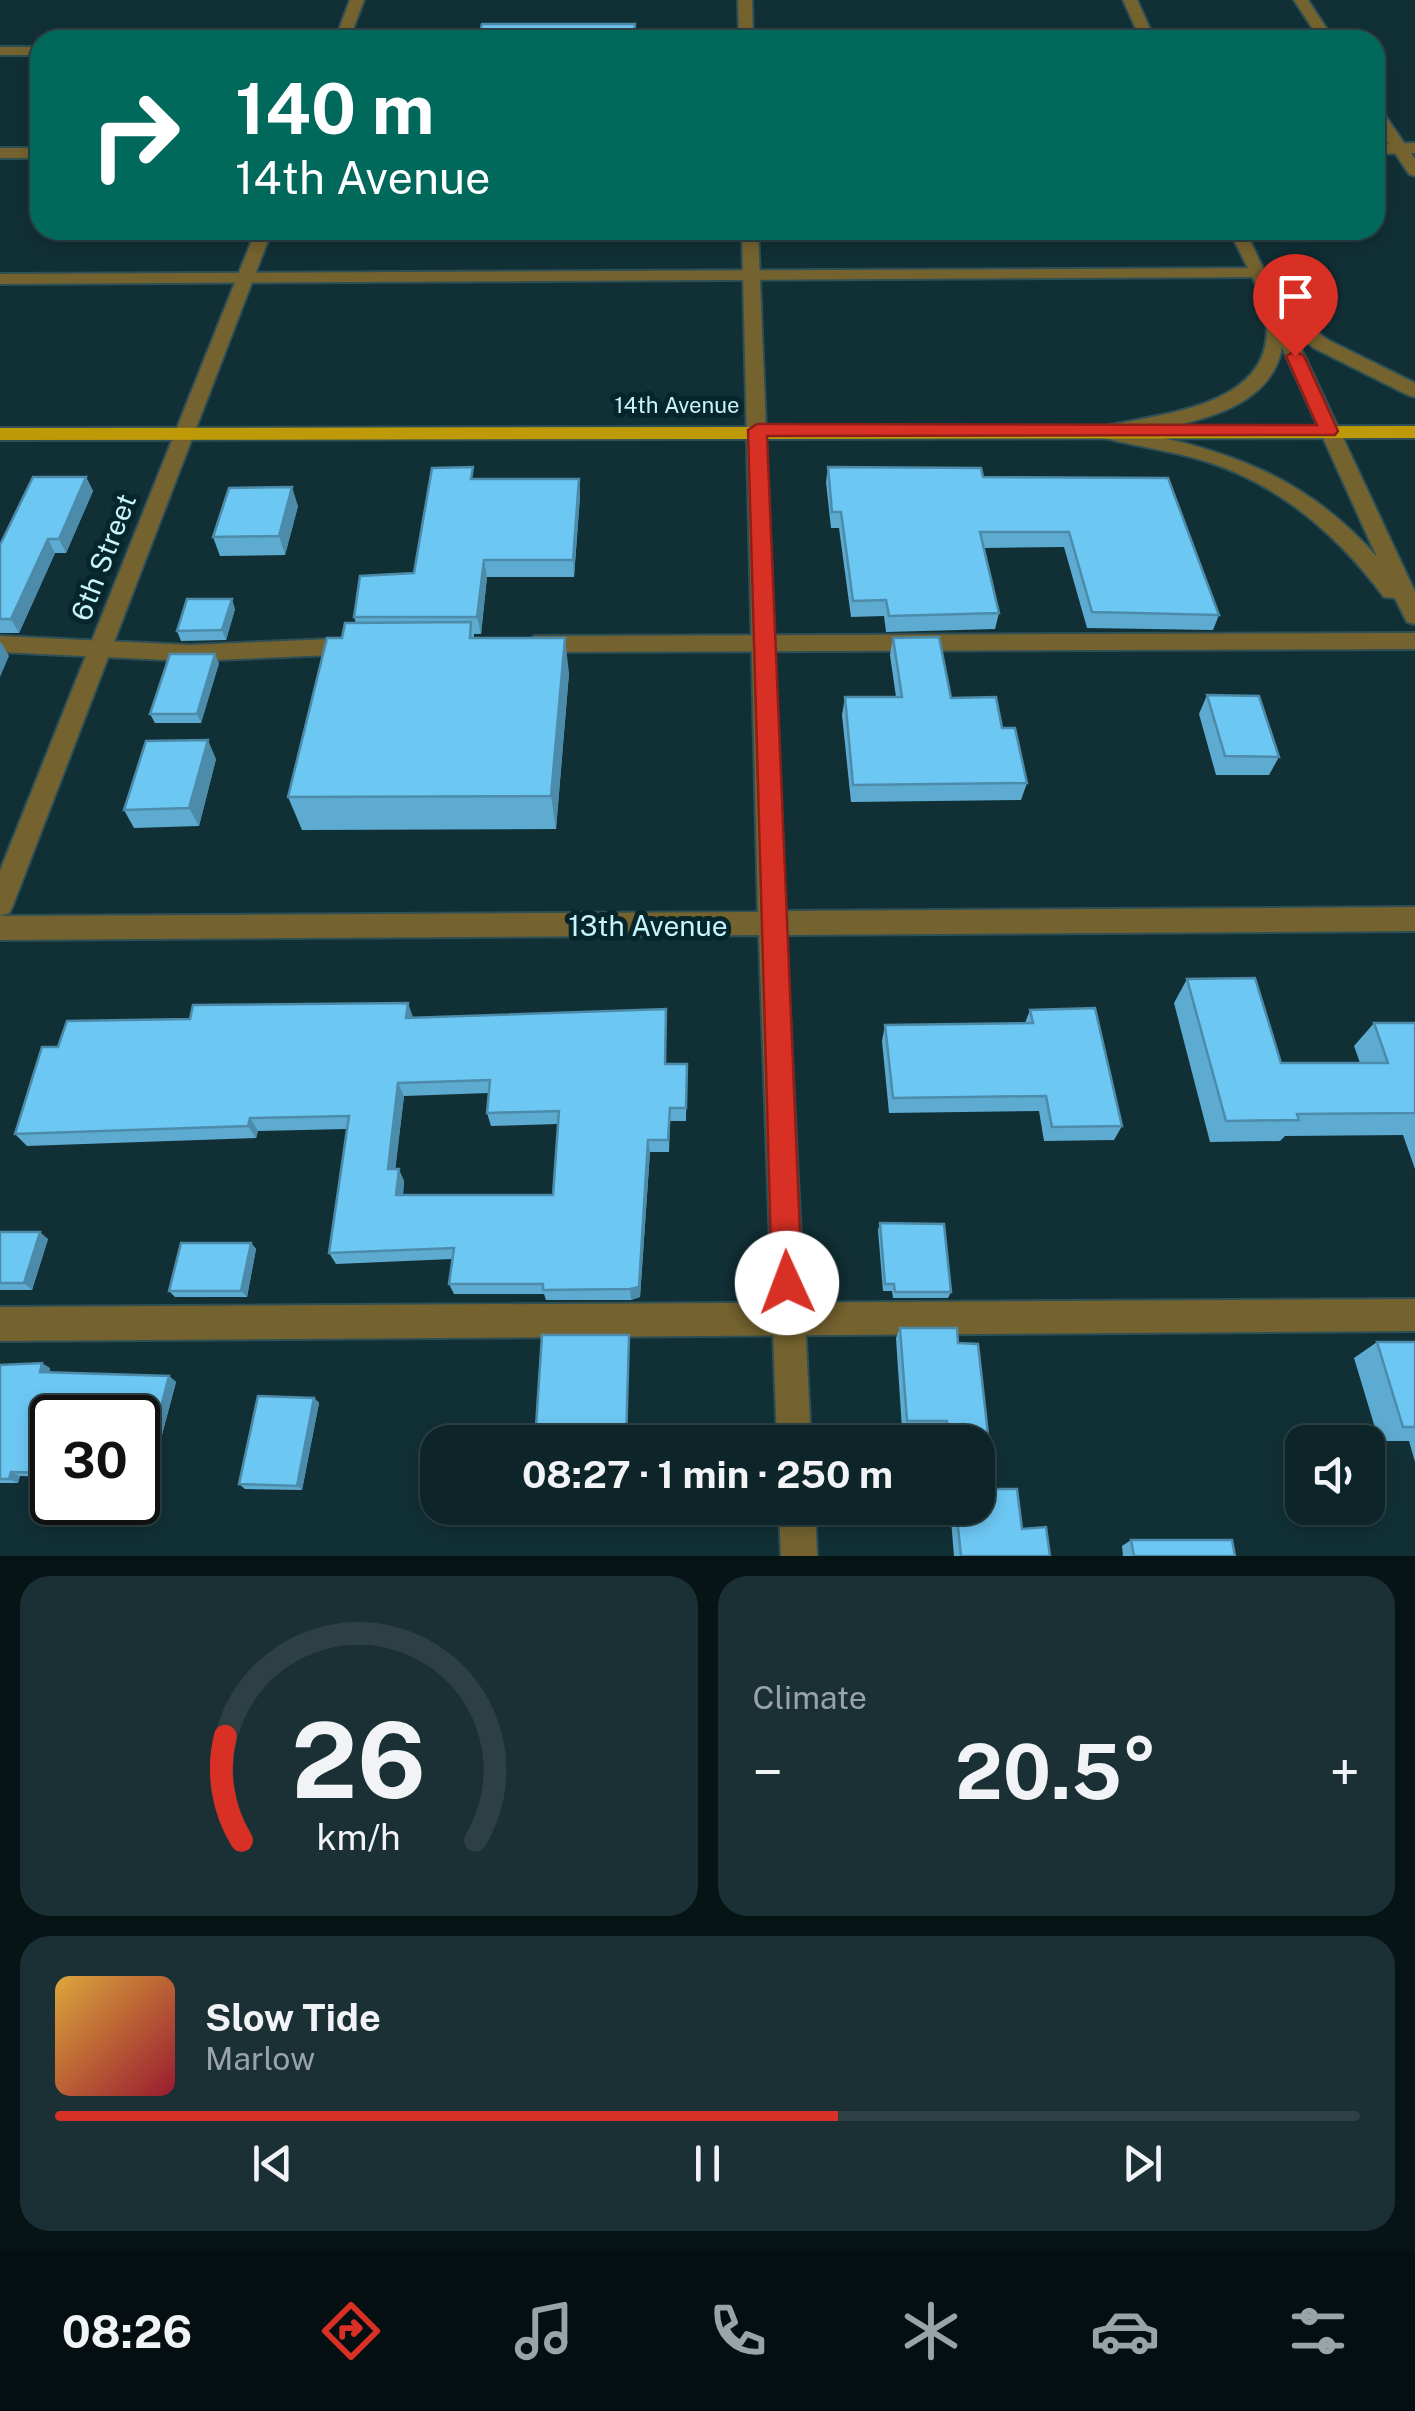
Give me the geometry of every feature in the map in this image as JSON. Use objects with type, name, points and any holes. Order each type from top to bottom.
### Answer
[{"type":"main road","name":"14th Avenue","points":[[0,434],[1415,432]]},
{"type":"street","points":[[346,30],[358,0]]},
{"type":"street","points":[[745,0],[746,30]]},
{"type":"street","points":[[1130,0],[1144,30]]},
{"type":"street","points":[[1301,0],[1321,30]]},
{"type":"street","points":[[0,51],[30,51]]},
{"type":"street","points":[[1385,122],[1408,148],[1415,172]]},
{"type":"street","points":[[0,154],[30,153]]},
{"type":"street","name":"6th Street","points":[[0,906],[260,240]]},
{"type":"street","points":[[750,240],[772,924],[793,1425]]},
{"type":"street","points":[[1242,240],[1415,616]]},
{"type":"street","points":[[0,279],[1258,274]]},
{"type":"street","points":[[1273,307],[1321,344],[1415,392]]},
{"type":"street","points":[[1094,430],[1165,423],[1243,392],[1268,365],[1273,307]]},
{"type":"street","points":[[1094,430],[1184,448],[1242,466],[1276,486],[1316,512],[1378,571],[1415,624]]},
{"type":"street","points":[[514,644],[1415,640]]},
{"type":"street","points":[[0,644],[190,652],[377,645]]},
{"type":"street","name":"13th Avenue","points":[[0,928],[1415,919]]},
{"type":"street","points":[[0,1324],[1415,1315]]},
{"type":"street","points":[[798,1525],[799,1556]]},
{"type":"building","points":[[482,24],[635,24],[635,30],[480,30]]},
{"type":"building","points":[[473,467],[471,479],[579,479],[573,560],[484,560],[477,617],[354,617],[360,576],[414,573],[432,468]]},
{"type":"building","points":[[828,467],[981,468],[983,477],[1168,478],[1219,615],[1092,612],[1069,532],[980,532],[999,613],[889,616],[886,600],[853,601],[841,512],[832,512]]},
{"type":"building","points":[[33,477],[86,477],[59,539],[48,539],[11,619],[0,619],[0,545]]},
{"type":"building","points":[[292,487],[279,536],[213,537],[229,488]]},
{"type":"building","points":[[187,599],[232,599],[222,630],[177,631]]},
{"type":"building","points":[[471,622],[470,638],[565,638],[551,796],[288,797],[327,638],[342,638],[345,623]]},
{"type":"building","points":[[939,637],[951,698],[996,697],[1002,728],[1015,728],[1027,783],[853,785],[845,697],[902,697],[893,638]]},
{"type":"building","points":[[170,654],[215,654],[197,714],[150,714]]},
{"type":"building","points":[[1207,695],[1259,696],[1279,757],[1225,756]]},
{"type":"building","points":[[208,740],[189,808],[124,810],[146,741]]},
{"type":"building","points":[[1255,978],[1281,1063],[1388,1063],[1374,1023],[1415,1023],[1415,1113],[1297,1114],[1299,1120],[1226,1121],[1187,979]]},
{"type":"building","points":[[408,1003],[406,1018],[666,1009],[665,1064],[687,1064],[686,1108],[670,1108],[668,1140],[648,1140],[639,1287],[543,1290],[543,1284],[449,1284],[454,1248],[329,1253],[349,1116],[250,1118],[248,1126],[15,1134],[42,1047],[58,1047],[67,1021],[190,1019],[193,1005]],"holes":[[[490,1080],[487,1113],[559,1111],[553,1195],[396,1195],[399,1169],[388,1169],[398,1083]]]},
{"type":"building","points":[[1095,1008],[1122,1126],[1052,1127],[1046,1096],[893,1098],[885,1025],[1033,1023],[1030,1010]]},
{"type":"building","points":[[880,1223],[944,1224],[951,1292],[895,1292],[894,1284],[885,1284]]},
{"type":"building","points":[[0,1232],[40,1232],[24,1283],[0,1283]]},
{"type":"building","points":[[181,1243],[251,1243],[241,1291],[169,1291]]},
{"type":"building","points":[[900,1328],[957,1328],[958,1343],[978,1344],[987,1425],[907,1421]]},
{"type":"building","points":[[542,1335],[629,1335],[626,1425],[536,1425]]},
{"type":"building","points":[[1377,1342],[1415,1342],[1415,1427],[1403,1427]]},
{"type":"building","points":[[42,1363],[40,1372],[169,1376],[160,1411],[160,1395],[30,1395],[30,1472],[11,1472],[9,1479],[0,1479],[0,1365]]},
{"type":"building","points":[[258,1396],[314,1398],[297,1486],[239,1484]]},
{"type":"building","points":[[995,1489],[1017,1489],[1022,1529],[1046,1527],[1050,1556],[961,1556],[958,1525],[995,1525]]},
{"type":"building","points":[[1131,1540],[1232,1540],[1235,1556],[1134,1556]]},
{"type":"route","points":[[787,1283],[757,430],[1329,431],[1295,356]]}]
